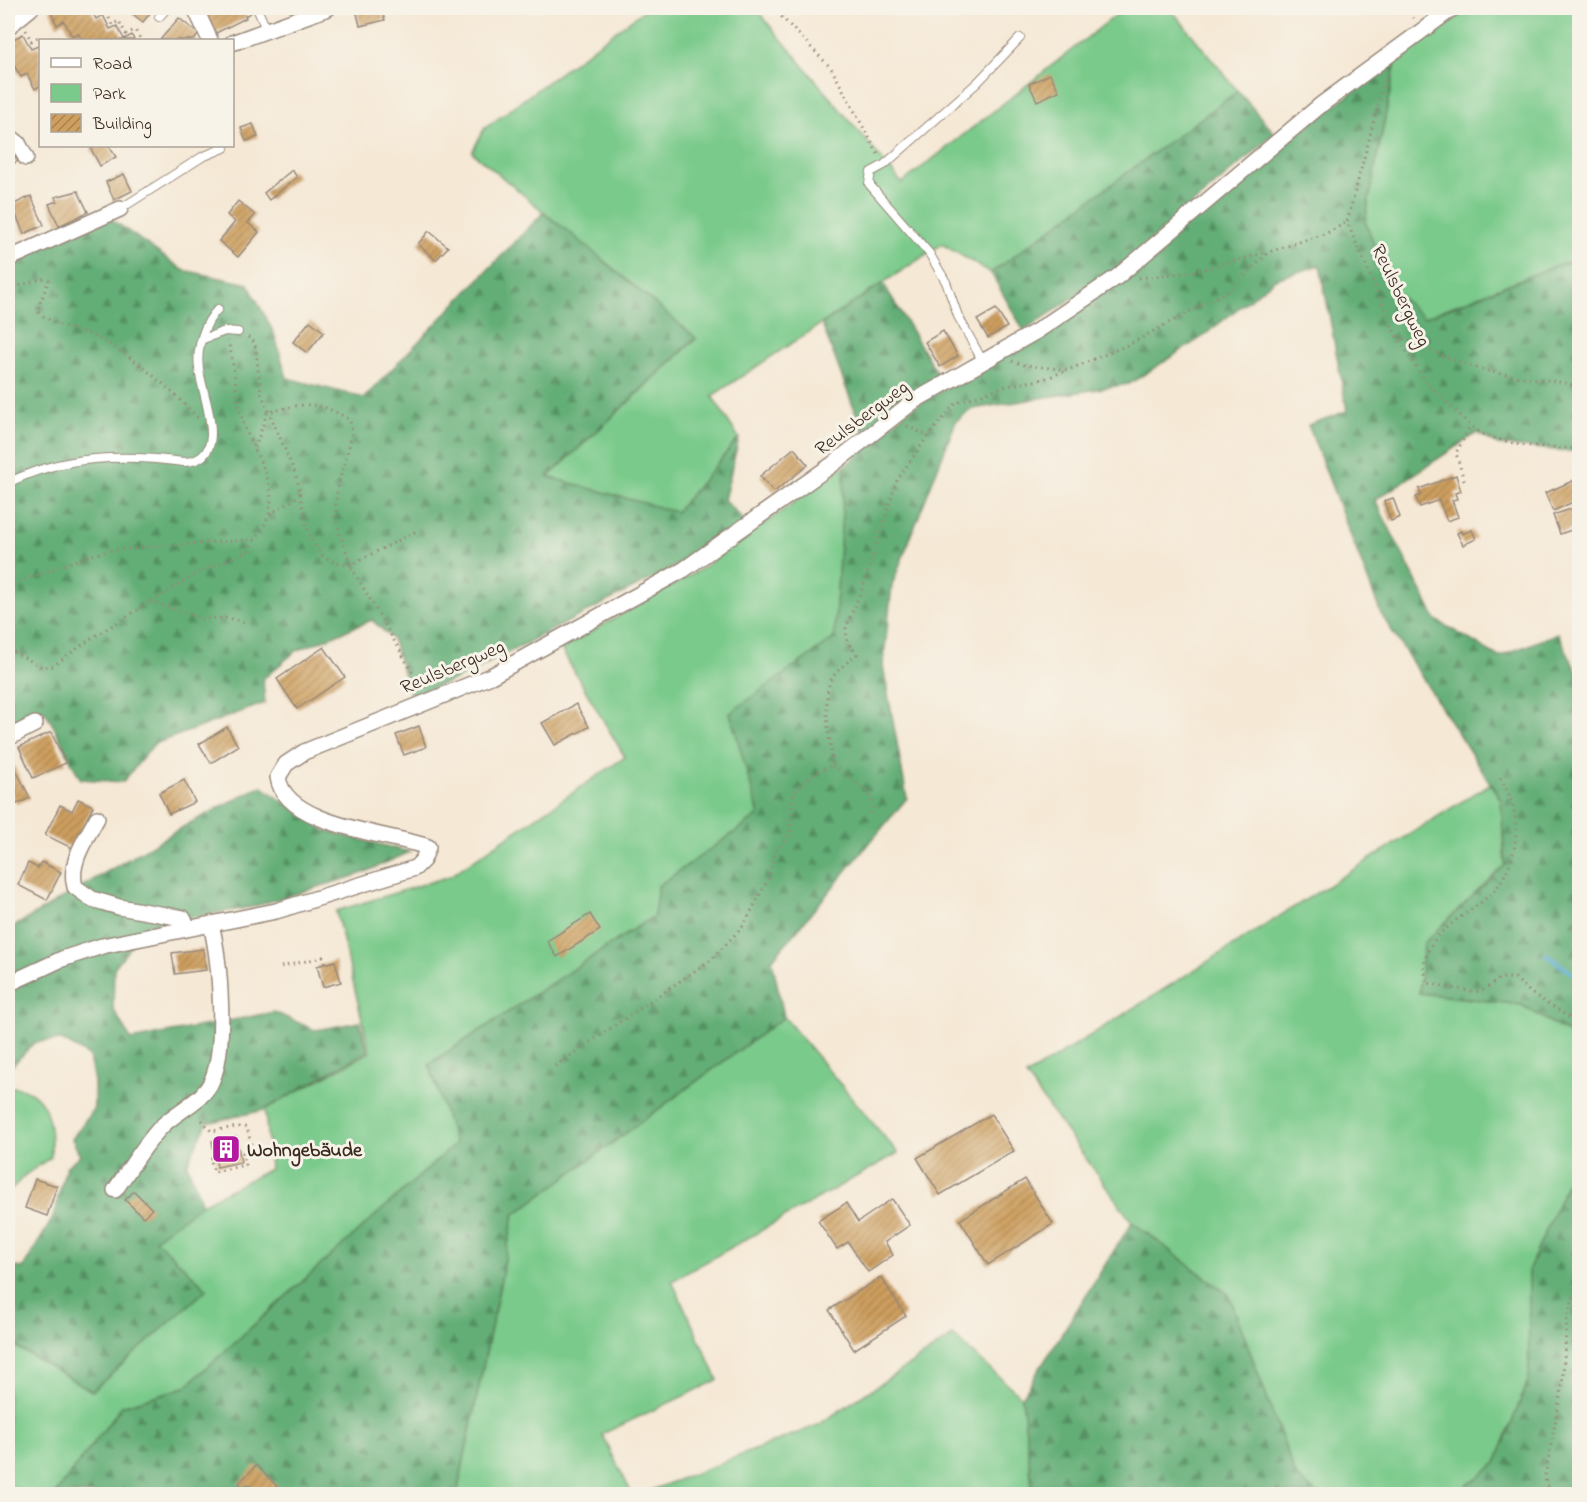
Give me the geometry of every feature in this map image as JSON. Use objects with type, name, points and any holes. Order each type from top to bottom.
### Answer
[{"type":"street","points":[[195,8],[210,39]]},
{"type":"street","points":[[234,42],[328,8]]},
{"type":"street","name":"Reulsbergweg","points":[[8,984],[62,959],[102,946],[276,911],[415,868],[423,860],[428,847],[395,837],[343,827],[303,808],[283,790],[278,777],[286,764],[304,752],[424,701],[491,676],[683,570],[754,522],[914,401],[1037,331],[1117,278],[1323,104],[1453,8]]},
{"type":"street","points":[[8,135],[18,143],[26,158]]},
{"type":"street","points":[[8,259],[120,209]]},
{"type":"street","points":[[8,738],[35,724]]},
{"type":"street","points":[[97,818],[76,859],[75,887],[92,899],[119,907],[183,918],[188,927]]},
{"type":"street","points":[[116,1190],[160,1128],[200,1095],[212,1080],[218,1054],[219,1011],[211,924]]},
{"type":"lane","points":[[159,17],[167,8]]},
{"type":"lane","points":[[258,8],[266,29]]},
{"type":"lane","points":[[988,357],[958,316],[946,282],[929,253],[869,184],[871,172],[884,165],[977,83],[1020,38]]},
{"type":"lane","points":[[120,209],[202,157],[224,148]]},
{"type":"lane","points":[[8,483],[50,467],[112,457],[192,462],[206,454],[210,448],[210,426],[198,352],[207,320],[218,309]]},
{"type":"lane","points":[[203,339],[225,331],[238,332]]},
{"type":"path","points":[[95,8],[98,14],[106,10],[112,25],[118,21],[126,34],[135,30],[140,39]]},
{"type":"path","points":[[773,8],[831,68],[884,165]]},
{"type":"path","points":[[19,17],[31,41],[38,37],[39,39]]},
{"type":"path","points":[[1117,278],[1148,279],[1196,271],[1269,252],[1327,233],[1347,222],[1351,201],[1370,143],[1391,52]]},
{"type":"path","name":"Reulsbergweg","points":[[1347,222],[1355,246],[1396,335],[1426,382],[1471,426],[1484,435],[1509,444],[1580,449]]},
{"type":"path","points":[[870,818],[873,803],[868,792],[833,765],[828,724],[829,684],[832,677],[857,654],[847,642],[846,627],[862,588],[897,480],[928,436],[956,403],[1002,387],[1044,379],[1130,344],[1231,289],[1269,252]]},
{"type":"path","points":[[8,289],[45,278],[49,280],[37,311],[45,318],[83,330],[116,348],[170,390],[201,422],[210,426]]},
{"type":"path","points":[[8,649],[36,665],[53,666],[150,601],[199,572],[220,565],[248,551],[263,529],[270,514],[273,498],[242,420],[225,331]]},
{"type":"path","points":[[238,332],[255,343],[258,377],[267,413],[291,464],[300,492],[307,528],[315,546],[334,563],[350,565],[417,531]]},
{"type":"path","points":[[1396,335],[1440,355],[1500,374],[1580,387]]},
{"type":"path","points":[[988,357],[1024,365],[1068,370]]},
{"type":"path","points":[[267,413],[304,404],[328,407],[350,420],[352,432],[335,512],[350,565],[413,673],[424,701]]},
{"type":"path","points":[[255,448],[267,413]]},
{"type":"path","points":[[892,418],[928,436]]},
{"type":"path","points":[[1464,480],[1456,453],[1471,426]]},
{"type":"path","points":[[270,514],[295,499],[300,492]]},
{"type":"path","points":[[8,586],[85,557],[112,550],[255,539]]},
{"type":"path","points":[[150,601],[203,619],[229,618],[245,622]]},
{"type":"path","points":[[555,1066],[711,960],[744,925],[768,879],[775,852],[790,834],[793,793],[813,774],[833,765]]},
{"type":"path","points":[[1500,778],[1511,797],[1518,826],[1509,867],[1497,887],[1448,926],[1434,943],[1423,966],[1428,983],[1474,992],[1484,990],[1500,978],[1515,978],[1531,993],[1580,1024]]},
{"type":"path","points":[[281,967],[323,957],[326,964]]},
{"type":"path","points":[[202,1120],[212,1131],[243,1126],[248,1128],[253,1151],[243,1153],[245,1165],[214,1172],[210,1158],[216,1157]]},
{"type":"path","points":[[1557,1494],[1546,1485],[1545,1476],[1562,1387],[1567,1320],[1580,1271]]},
{"type":"green space","points":[[647,8],[755,8],[902,183],[1125,8],[1170,8],[1238,91],[991,273],[942,244],[712,396],[739,438],[676,512],[548,477],[696,339],[472,152],[484,129]]},
{"type":"green space","points":[[1471,8],[1579,8],[1579,262],[1562,263],[1423,318],[1391,288],[1365,221],[1396,60]]},
{"type":"green space","points":[[1396,60],[1365,221],[1391,288],[1424,318],[1562,263],[1579,262],[1579,452],[1498,445],[1477,433],[1375,500],[1436,620],[1499,657],[1558,633],[1579,677],[1579,1052],[1573,1036],[1522,1005],[1419,993],[1424,943],[1505,865],[1501,800],[1381,614],[1308,425],[1347,411],[1320,265],[1275,279],[1201,338],[1129,384],[972,409],[956,421],[892,585],[883,666],[907,798],[772,960],[784,1017],[514,1215],[457,1494],[55,1494],[122,1406],[185,1387],[455,1144],[429,1064],[654,916],[658,886],[759,815],[730,713],[834,638],[845,466],[907,411],[1082,308],[1303,129]]},
{"type":"green space","points":[[1238,91],[1275,134],[1118,268],[1024,331],[991,273]]},
{"type":"green space","points":[[543,213],[572,234],[696,338],[548,477],[676,512],[739,438],[724,500],[746,522],[680,564],[457,679],[411,696],[392,639],[372,620],[296,651],[263,679],[265,703],[154,744],[123,782],[81,779],[44,710],[28,714],[8,726],[8,260],[111,219],[183,270],[248,284],[274,333],[287,378],[364,398]]},
{"type":"green space","points":[[883,283],[940,378],[863,432],[822,324]]},
{"type":"green space","points":[[845,466],[834,638],[731,714],[759,815],[658,886],[654,916],[429,1064],[456,1144],[185,1387],[122,1406],[55,1494],[8,1494],[8,1342],[92,1391],[207,1289],[154,1239],[202,1204],[270,1169],[265,1109],[370,1052],[336,911],[450,876],[625,757],[561,649],[701,569]]},
{"type":"green space","points":[[1491,783],[1501,800],[1505,865],[1424,943],[1419,992],[1522,1005],[1573,1036],[1580,1052],[1579,1155],[1529,1269],[1529,1379],[1496,1463],[1456,1494],[1317,1494],[1296,1476],[1229,1295],[1132,1222],[1026,1076]]},
{"type":"green space","points":[[261,786],[326,831],[410,852],[361,874],[252,907],[147,925],[114,968],[113,1009],[131,1040],[274,1012],[315,1030],[360,1022],[368,1051],[264,1110],[207,1123],[187,1164],[202,1204],[155,1239],[207,1289],[92,1391],[8,1342],[8,1262],[13,1267],[23,1268],[53,1218],[66,1167],[80,1155],[72,1139],[94,1108],[94,1082],[89,1056],[62,1040],[35,1042],[8,1070],[8,930],[190,823]]},
{"type":"green space","points":[[784,1017],[898,1153],[672,1281],[718,1380],[602,1434],[632,1494],[457,1494],[514,1215]]},
{"type":"green space","points":[[8,1087],[22,1088],[40,1100],[49,1121],[51,1157],[25,1175],[8,1193]]},
{"type":"green space","points":[[1579,1155],[1579,1494],[1456,1494],[1496,1463],[1529,1379],[1529,1269]]},
{"type":"green space","points":[[1132,1222],[1229,1295],[1296,1476],[1317,1494],[1033,1494],[1022,1397]]},
{"type":"green space","points":[[953,1336],[1022,1397],[1033,1494],[642,1494],[818,1425]]},
{"type":"building","points":[[90,8],[96,19],[103,15],[110,29],[117,26],[124,39],[81,39],[78,33],[72,36],[64,21],[57,25],[50,10]]},
{"type":"building","points":[[125,8],[154,8],[143,22]]},
{"type":"building","points":[[217,8],[250,8],[252,12],[245,16],[246,18],[214,34],[203,14]]},
{"type":"building","points":[[385,8],[386,11],[382,12],[385,20],[360,26],[356,9]]},
{"type":"building","points":[[179,18],[199,34],[195,39],[161,39]]},
{"type":"building","points":[[23,34],[31,49],[38,46],[39,87],[35,89],[27,74],[21,77],[13,64],[8,67],[8,42]]},
{"type":"building","points":[[1050,74],[1059,91],[1037,101],[1029,84]]},
{"type":"building","points":[[253,124],[258,137],[246,141],[241,128]]},
{"type":"building","points":[[8,145],[18,161],[8,167]]},
{"type":"building","points":[[110,147],[116,157],[100,166],[91,149]]},
{"type":"building","points":[[292,170],[297,177],[269,200],[264,193]]},
{"type":"building","points":[[124,174],[132,191],[114,200],[106,182]]},
{"type":"building","points":[[78,191],[88,212],[59,226],[49,204],[57,201],[55,197]]},
{"type":"building","points":[[31,196],[44,225],[24,234],[12,205]]},
{"type":"building","points":[[238,201],[255,215],[248,223],[259,232],[238,257],[219,241],[235,222],[227,215]]},
{"type":"building","points":[[429,231],[448,247],[436,260],[418,244]]},
{"type":"building","points":[[996,309],[1007,327],[988,338],[977,320]]},
{"type":"building","points":[[310,321],[324,332],[307,353],[293,342]]},
{"type":"building","points":[[943,331],[958,356],[940,367],[925,342]]},
{"type":"building","points":[[794,448],[808,465],[774,492],[760,476]]},
{"type":"building","points":[[1456,475],[1461,491],[1455,493],[1457,499],[1452,500],[1458,517],[1447,521],[1439,500],[1420,507],[1416,497],[1421,495],[1419,489]]},
{"type":"building","points":[[1575,480],[1577,484],[1580,482],[1580,499],[1553,511],[1545,493]]},
{"type":"building","points":[[1393,498],[1400,517],[1391,521],[1384,501]]},
{"type":"building","points":[[1574,508],[1580,527],[1560,534],[1553,515]]},
{"type":"building","points":[[1472,530],[1476,539],[1463,545],[1457,533],[1461,531],[1462,534]]},
{"type":"building","points":[[324,647],[345,677],[297,709],[277,679]]},
{"type":"building","points":[[576,704],[589,727],[555,745],[542,723]]},
{"type":"building","points":[[419,726],[426,747],[404,755],[396,735]]},
{"type":"building","points":[[227,727],[238,746],[211,763],[199,744]]},
{"type":"building","points":[[51,732],[66,763],[33,778],[19,747]]},
{"type":"building","points":[[11,760],[30,798],[17,804],[8,786],[8,762]]},
{"type":"building","points":[[184,780],[195,802],[169,814],[159,793]]},
{"type":"building","points":[[78,799],[93,806],[72,848],[45,835],[60,805],[72,811]]},
{"type":"building","points":[[41,862],[61,872],[47,900],[18,885],[28,863],[38,868]]},
{"type":"building","points":[[590,914],[600,930],[557,957],[547,941]]},
{"type":"building","points":[[203,949],[206,970],[175,974],[172,953]]},
{"type":"building","points":[[335,961],[341,982],[323,987],[317,966]]},
{"type":"building","points":[[991,1114],[1014,1151],[940,1195],[917,1158]]},
{"type":"building","name":"Wohngebäude","points":[[236,1137],[241,1162],[217,1167],[212,1141]]},
{"type":"building","points":[[35,1179],[57,1186],[47,1216],[25,1208]]},
{"type":"building","points":[[1025,1179],[1053,1224],[988,1265],[960,1220]]},
{"type":"building","points":[[134,1191],[152,1209],[143,1217],[125,1200]]},
{"type":"building","points":[[892,1199],[910,1225],[885,1242],[893,1255],[868,1272],[848,1242],[837,1249],[818,1221],[846,1203],[858,1222]]},
{"type":"building","points":[[881,1277],[906,1316],[854,1350],[829,1310]]},
{"type":"building","points":[[256,1465],[277,1486],[268,1494],[259,1494],[248,1484],[244,1488],[239,1483]]},
{"type":"waterway","points":[[1546,954],[1580,979]]},
{"type":"place","name":"Wohngebäude","points":[[226,1149]]}]
